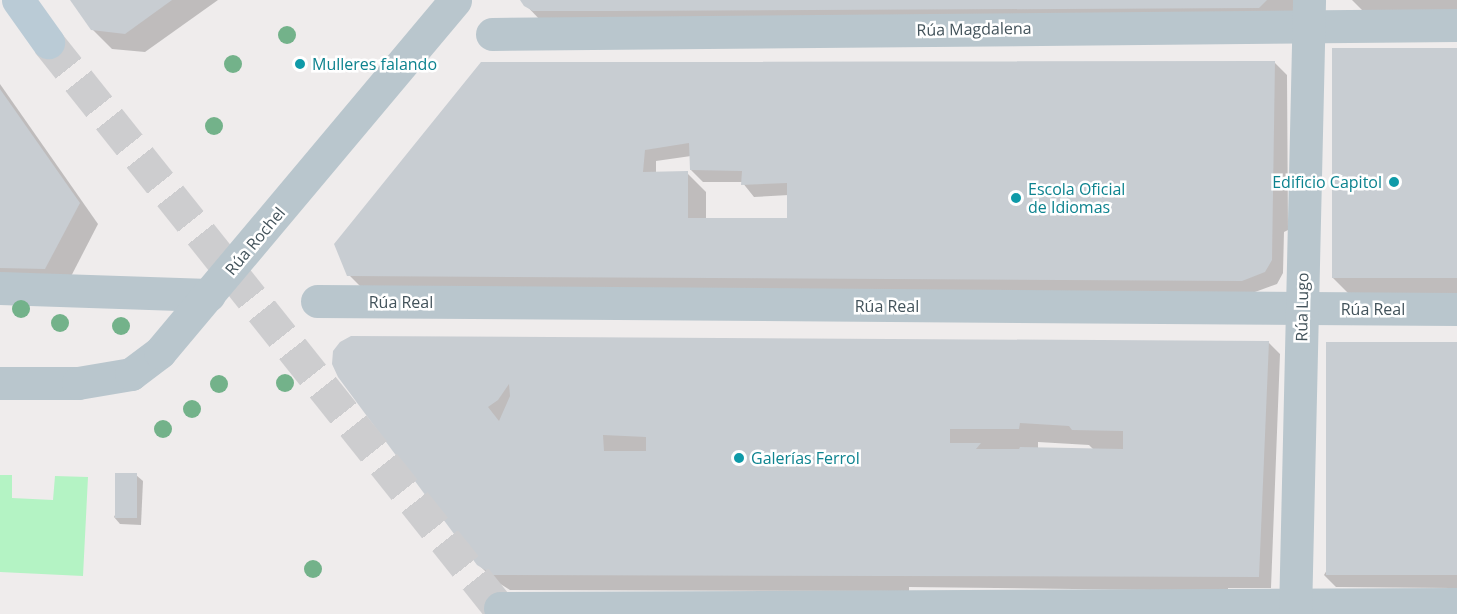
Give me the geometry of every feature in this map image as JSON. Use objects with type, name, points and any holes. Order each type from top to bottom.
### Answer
[{"type":"main road","points":[[18,0],[48,42]]},
{"type":"street","name":"Rúa Rochel","points":[[0,383],[78,382],[131,374],[160,352],[454,0]]},
{"type":"street","name":"Rúa Magdalena","points":[[492,34],[1309,13],[1457,25]]},
{"type":"street","name":"Rúa Lugo","points":[[1295,609],[1309,13]]},
{"type":"street","points":[[0,288],[209,295]]},
{"type":"street","name":"Rúa Real","points":[[317,302],[1457,309]]},
{"type":"street","points":[[500,608],[1295,609],[1457,604]]},
{"type":"green space","points":[[0,475],[12,475],[12,498],[53,500],[55,476],[88,477],[83,576],[0,572]]},
{"type":"building","points":[[70,0],[172,0],[125,34],[91,30]]},
{"type":"building","points":[[520,0],[1267,0],[1259,8],[533,11],[524,6]]},
{"type":"building","name":"Edificio Capitol","points":[[1332,48],[1457,48],[1457,278],[1332,278]]},
{"type":"building","points":[[1275,61],[1272,260],[1265,272],[1242,281],[347,276],[334,244],[481,62]],"holes":[[[689,143],[690,170],[742,171],[741,185],[787,183],[787,218],[688,218],[688,171],[643,172],[645,150]]]},
{"type":"building","points":[[0,89],[80,203],[45,269],[0,268]]},
{"type":"building","points":[[351,336],[1269,341],[1259,577],[493,575],[477,565],[338,377],[332,364],[333,351],[340,342]],"holes":[[[509,384],[510,396],[499,421],[488,407],[498,400]],[[1020,423],[1069,426],[1072,430],[1123,431],[1123,449],[1020,447],[1019,449],[976,449],[981,443],[950,443],[950,429],[1019,429]],[[603,435],[646,437],[646,451],[604,451]]]},
{"type":"building","points":[[1326,342],[1457,342],[1457,575],[1326,575]]},
{"type":"building","points":[[115,473],[137,473],[137,518],[115,518]]},
{"type":"tunnel","points":[[48,42],[504,614]]},
{"type":"place","name":"Mulleres falando","points":[[300,64]]},
{"type":"place","name":"Edificio Capitol","points":[[1394,182]]},
{"type":"place","name":"Escola Oficial de Idiomas","points":[[1016,198]]},
{"type":"place","name":"Galerías Ferrol","points":[[739,458]]}]
